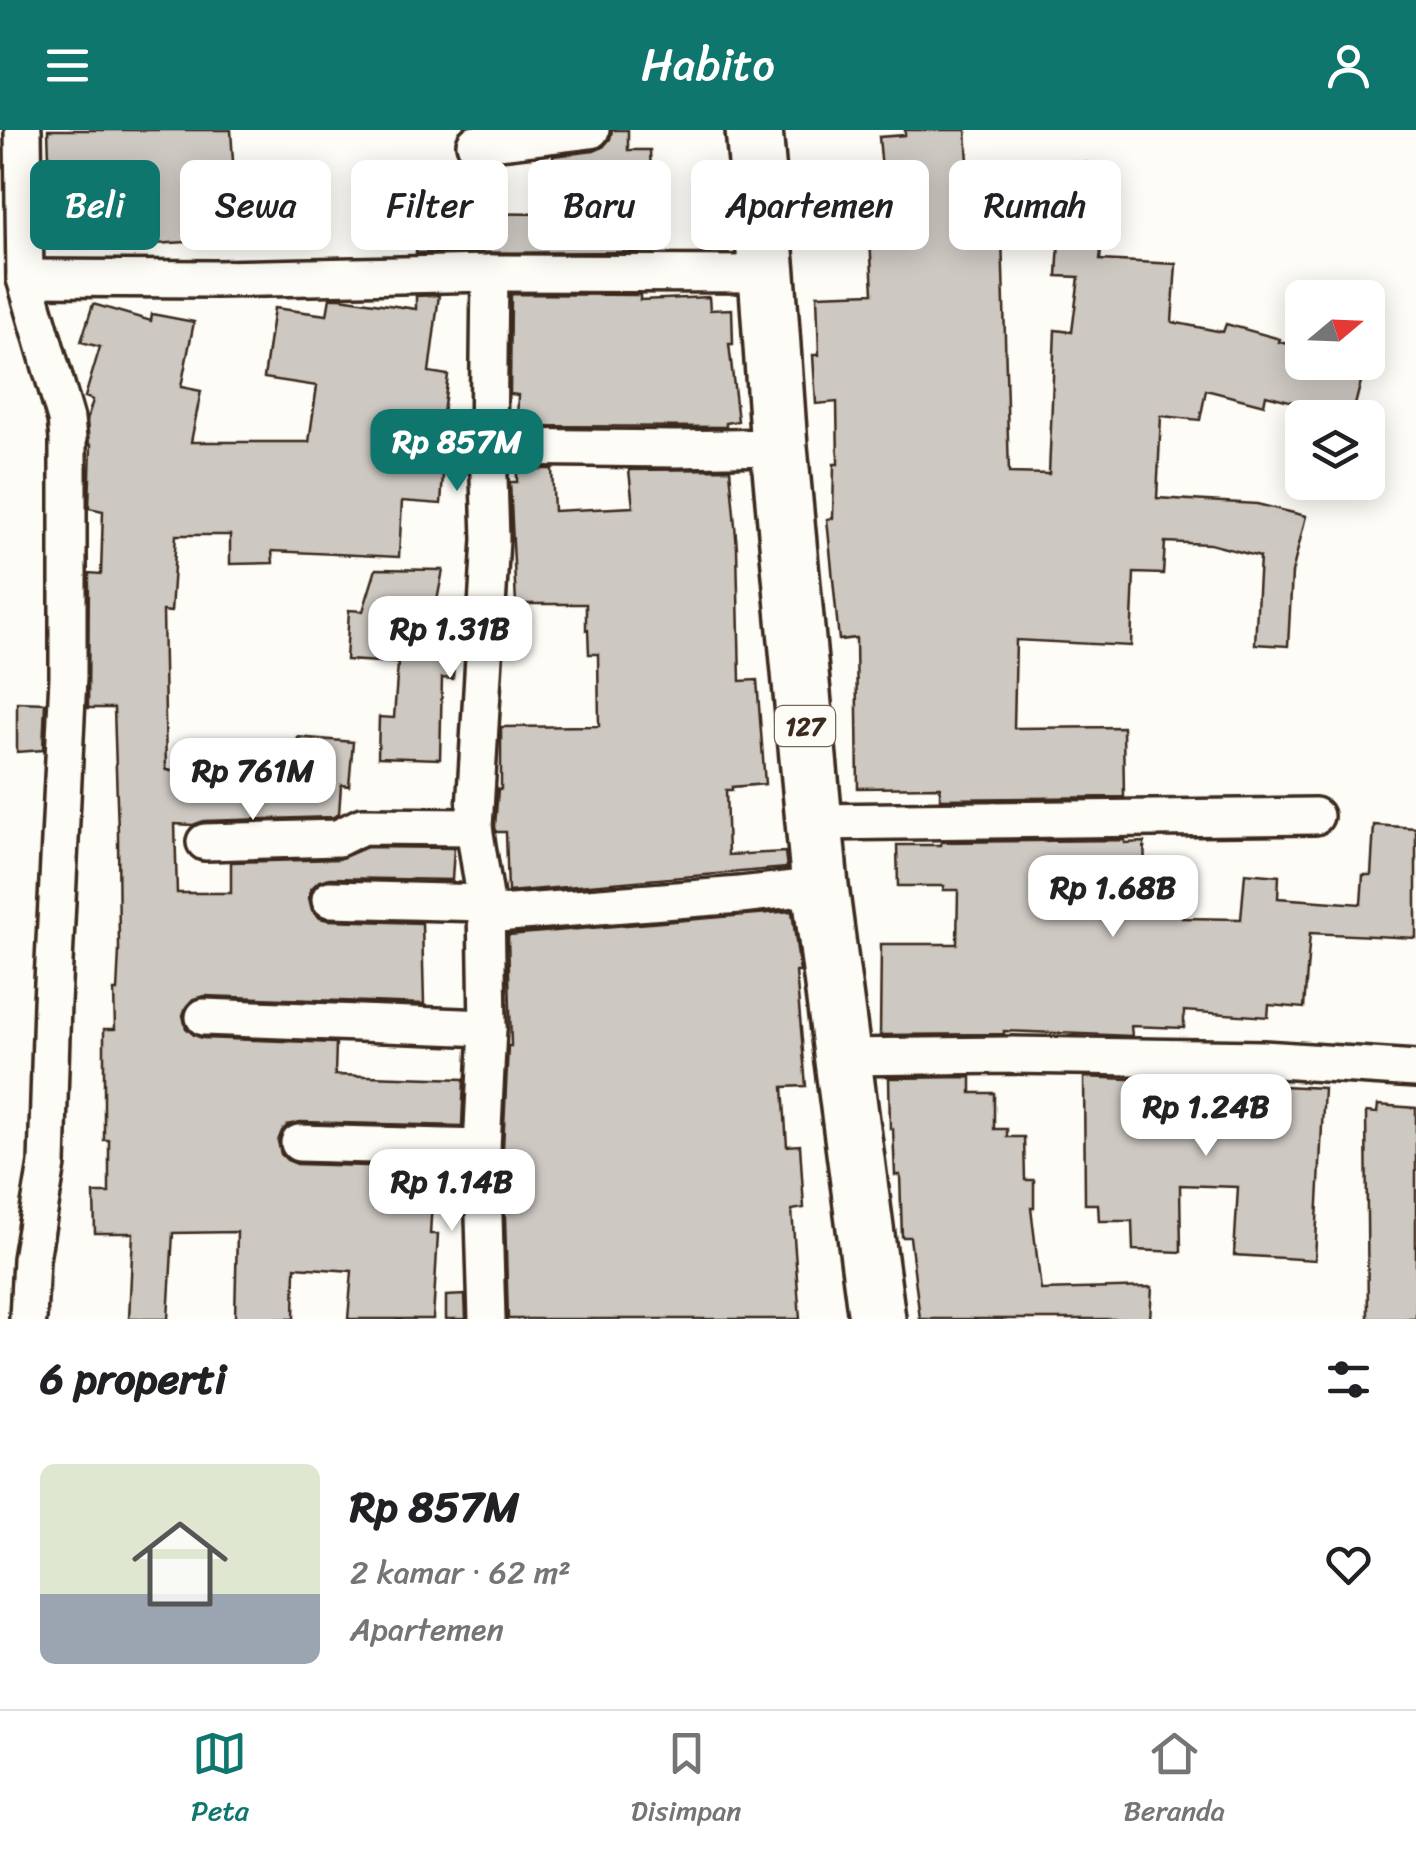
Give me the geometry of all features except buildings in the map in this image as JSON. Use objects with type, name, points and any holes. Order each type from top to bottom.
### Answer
[{"type":"main road","name":"127","points":[[754,130],[820,886],[877,1319]]},
{"type":"street","points":[[23,130],[25,278],[66,419],[68,439],[68,676],[47,1164],[30,1259],[28,1319]]},
{"type":"street","points":[[475,144],[591,130]]},
{"type":"street","points":[[25,278],[216,280],[490,273],[768,274]]},
{"type":"street","points":[[487,1319],[482,1148],[488,1028],[486,909],[474,827],[491,539],[490,273]]},
{"type":"street","points":[[488,447],[779,447]]},
{"type":"street","points":[[814,822],[1315,816]]},
{"type":"street","points":[[204,842],[338,838],[362,826],[474,827]]},
{"type":"street","points":[[330,899],[486,909],[740,895],[820,886]]},
{"type":"street","points":[[204,1016],[488,1028]]},
{"type":"street","points":[[842,1057],[1263,1059],[1416,1069]]},
{"type":"street","points":[[298,1143],[482,1148]]}]
